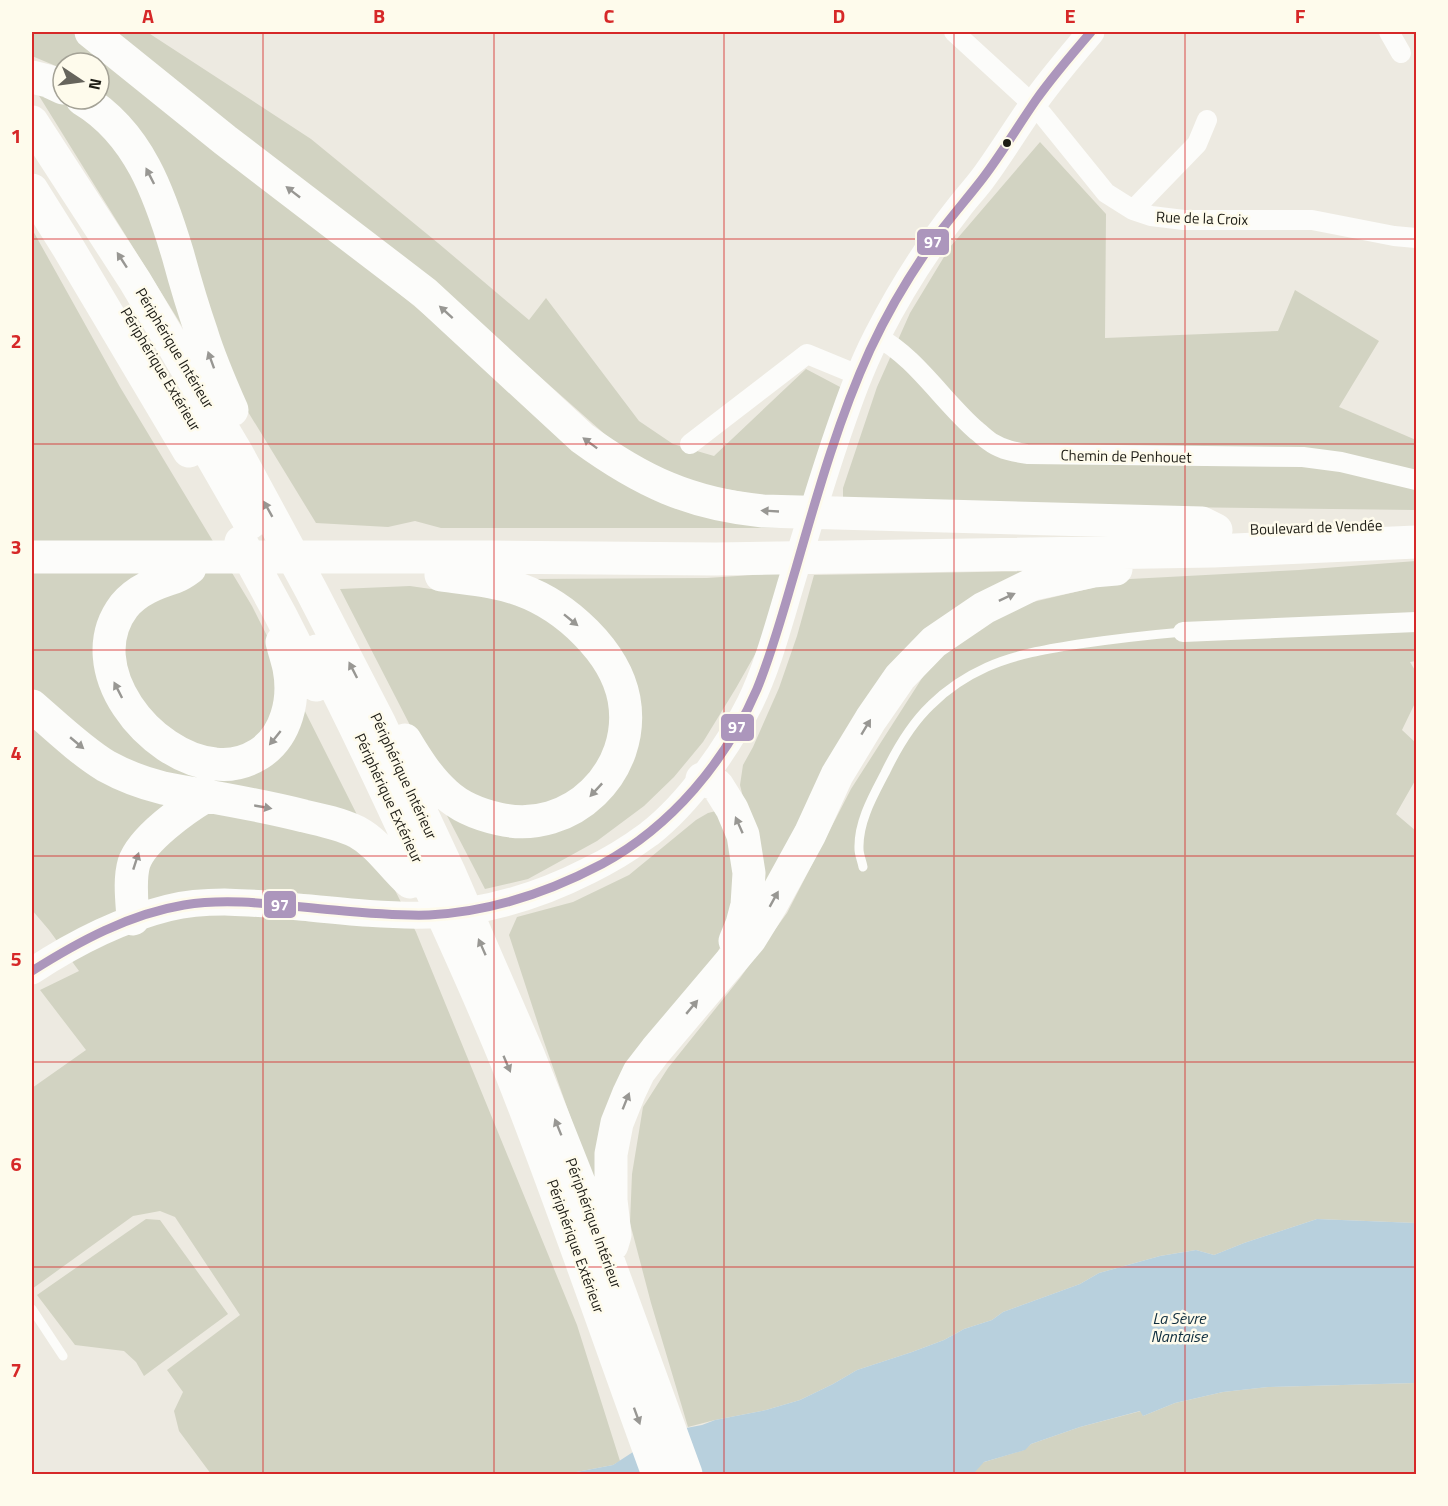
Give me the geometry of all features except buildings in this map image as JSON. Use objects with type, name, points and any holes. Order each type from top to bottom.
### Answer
[{"type":"highway","points":[[91,32],[225,140],[425,293],[582,438],[609,458],[666,488],[715,504],[763,511],[1202,523],[1215,540]]},
{"type":"highway","points":[[98,111],[121,132],[136,152],[150,176],[165,211],[202,335],[236,420],[240,439],[238,455]]},
{"type":"highway","name":"Périphérique Intérieur","points":[[32,122],[135,281],[238,455],[380,722],[450,874],[566,1148],[608,1260],[629,1357],[686,1474]]},
{"type":"highway","name":"Périphérique Extérieur","points":[[32,164],[124,307],[199,433],[284,586],[380,779],[485,1010],[572,1231],[629,1357],[658,1474]]},
{"type":"highway","points":[[32,190],[215,494],[280,614],[352,759],[453,976],[485,1010]]},
{"type":"highway","points":[[32,226],[93,303],[109,315]]},
{"type":"highway","name":"Boulevard de Vendée","points":[[1215,540],[1416,524]]},
{"type":"highway","points":[[280,614],[279,633],[291,683],[290,702],[285,723],[274,741],[265,750],[247,760],[215,764],[178,752],[156,736],[131,711],[112,678],[108,648],[118,615],[134,596],[161,581],[176,577],[192,559],[367,551],[856,539],[1157,542]]},
{"type":"highway","points":[[608,1260],[615,1235],[611,1200],[611,1154],[616,1123],[639,1072],[750,939],[810,834],[837,775],[870,719],[900,677],[934,642],[984,608],[1033,584],[1093,571],[1191,564],[1215,540]]},
{"type":"highway","points":[[32,551],[416,568],[628,565],[716,559],[1215,540],[1416,542]]},
{"type":"highway","points":[[367,551],[716,559]]},
{"type":"highway","points":[[380,722],[400,734],[424,770],[448,796],[472,810],[497,819],[517,822],[546,820],[584,801],[595,792],[608,774],[623,736],[624,699],[615,673],[595,643],[566,616],[545,602],[510,586],[481,579],[435,574],[416,568]]},
{"type":"highway","points":[[32,706],[105,765],[144,784],[285,811],[337,824],[358,833],[376,846],[410,882]]},
{"type":"highway","points":[[702,779],[717,785],[732,809],[743,835],[749,873],[747,905],[728,963]]},
{"type":"highway","points":[[133,919],[132,880],[134,864],[140,851],[148,840],[169,822],[206,796]]},
{"type":"street","name":"Rue de la Croix","points":[[954,32],[1042,114],[1106,193],[1132,210],[1151,216],[1184,220],[1312,220],[1416,238]]},
{"type":"street","points":[[32,971],[90,938],[133,919],[168,908],[195,904],[223,902],[266,904],[419,915],[486,907],[524,898],[572,879],[603,863],[650,833],[671,814],[702,779],[728,742],[751,700],[773,644],[821,484],[858,375],[890,311],[924,255],[958,207],[981,181],[1033,105],[1091,32]]},
{"type":"street","points":[[1389,32],[1401,54]]},
{"type":"street","points":[[1132,210],[1197,144],[1207,120]]},
{"type":"street","name":"Chemin de Penhouet","points":[[877,337],[886,341],[912,364],[969,424],[991,443],[1009,451],[1027,454],[1303,457],[1341,462],[1416,480]]},
{"type":"street","points":[[690,444],[807,354],[858,375]]},
{"type":"street","points":[[1183,632],[1416,622]]},
{"type":"lane","points":[[863,867],[859,850],[861,828],[884,773],[908,731],[931,705],[954,686],[986,667],[1051,648],[1183,632]]},
{"type":"lane","points":[[32,1309],[63,1356]]},
{"type":"green space","points":[[32,32],[75,32],[99,51],[51,51],[51,64],[32,56]]},
{"type":"green space","points":[[111,32],[147,32],[311,139],[529,320],[546,298],[639,421],[673,444],[714,456],[806,369],[842,388],[802,503],[687,482],[617,445],[461,307]]},
{"type":"green space","points":[[111,61],[346,249],[491,370],[530,408],[790,528],[441,528],[415,521],[388,527],[316,523],[231,384],[175,196],[141,132],[111,100]]},
{"type":"green space","points":[[36,91],[51,97],[51,111],[80,111],[135,167],[190,339]]},
{"type":"green space","points":[[1040,142],[1106,214],[1105,338],[1278,331],[1295,290],[1379,341],[1339,407],[1416,440],[1416,510],[843,503],[843,488],[877,387],[910,313],[950,247]]},
{"type":"green space","points":[[32,229],[120,387],[252,606],[416,932],[577,1325],[620,1461],[613,1465],[566,1474],[211,1474],[179,1431],[174,1411],[183,1392],[167,1370],[240,1315],[175,1217],[160,1211],[133,1216],[32,1289],[32,1088],[86,1050],[40,990],[79,971],[32,910]]},
{"type":"green space","points":[[1416,561],[1416,661],[1410,662],[1416,672],[1416,701],[1402,730],[1416,743],[1416,779],[1396,814],[1416,831],[1416,1223],[1317,1219],[1214,1255],[1196,1250],[1160,1256],[1099,1273],[1080,1284],[1003,1312],[992,1320],[964,1329],[944,1340],[857,1370],[800,1400],[688,1427],[630,1223],[632,1174],[643,1107],[668,1068],[740,978],[787,913],[851,789],[933,661],[1012,607],[1130,579]]},
{"type":"green space","points":[[1028,571],[934,628],[760,903],[754,842],[740,785],[743,765],[779,688],[797,636],[814,575]]},
{"type":"green space","points":[[781,573],[762,642],[703,742],[674,777],[644,806],[597,841],[528,879],[485,889],[442,806],[480,829],[606,792],[627,676],[526,579],[707,578]]},
{"type":"green space","points":[[447,585],[542,609],[598,666],[616,718],[598,770],[549,809],[474,801],[432,768],[340,589],[410,586],[445,591]]},
{"type":"green space","points":[[716,811],[736,858],[733,922],[596,1190],[509,935],[517,917],[573,902],[629,875],[696,820]]},
{"type":"green space","points":[[146,1219],[160,1220],[228,1314],[144,1376],[136,1362],[124,1351],[75,1345],[37,1295]]},
{"type":"green space","points":[[1416,1383],[1416,1474],[945,1474],[1024,1450],[1031,1444],[1080,1427],[1141,1411],[1143,1416],[1175,1403],[1223,1392],[1268,1387]]},
{"type":"water","name":"La Sèvre Nantaise","points":[[1317,1219],[1416,1223],[1416,1383],[1268,1387],[1223,1392],[1175,1403],[1143,1416],[1140,1411],[1080,1427],[1031,1444],[1025,1450],[984,1462],[974,1473],[566,1474],[613,1465],[653,1439],[681,1429],[800,1400],[857,1370],[944,1340],[964,1329],[992,1320],[1003,1312],[1080,1284],[1099,1273],[1160,1256],[1196,1250],[1214,1255]]},
{"type":"transit line","name":"97","points":[[32,971],[105,930],[144,915],[184,905],[240,902],[393,915],[452,913],[497,905],[540,892],[602,864],[627,849],[674,811],[713,766],[730,741],[757,689],[778,629],[838,430],[858,376],[886,318],[943,228],[990,169],[1042,91],[1091,32]]}]
